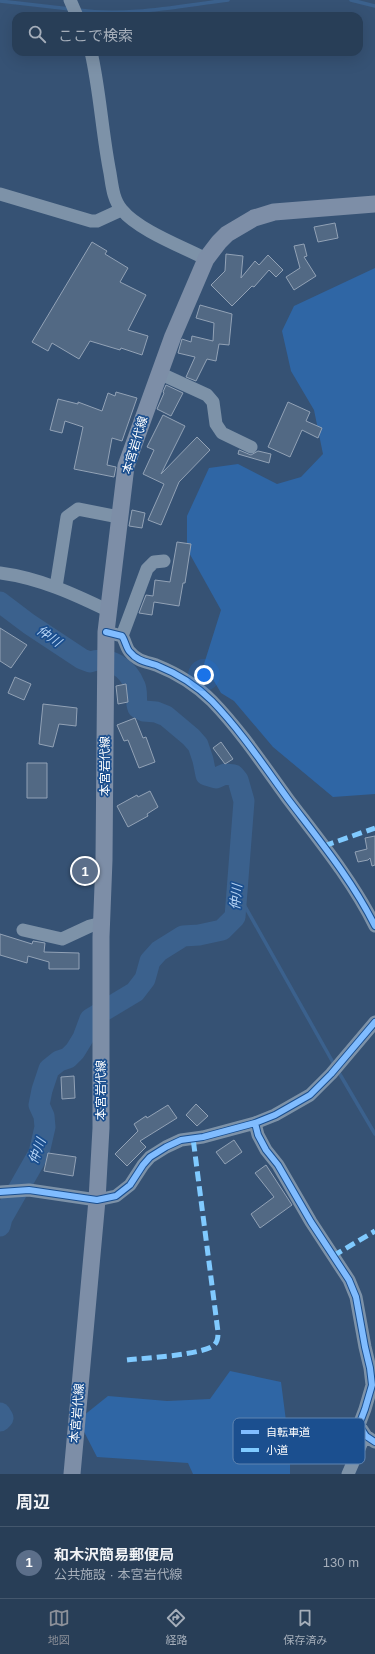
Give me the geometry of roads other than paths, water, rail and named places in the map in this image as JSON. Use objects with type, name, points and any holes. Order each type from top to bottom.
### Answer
[{"type":"main road","name":"本宮岩代線","points":[[72,1474],[97,1200],[101,1128],[106,632],[126,466],[173,336],[206,259],[227,234],[254,218],[274,212],[375,204]]},
{"type":"street","points":[[70,0],[75,12]]},
{"type":"street","points":[[92,56],[104,142],[115,198],[122,210],[146,228],[206,259]]},
{"type":"street","points":[[0,194],[91,221],[97,221],[122,210]]},
{"type":"street","points":[[159,373],[207,395],[213,402],[216,424],[222,432],[251,447]]},
{"type":"street","points":[[56,587],[67,517],[78,509],[119,517]]},
{"type":"street","points":[[122,636],[147,569],[154,562],[164,561]]},
{"type":"street","points":[[0,573],[29,579],[56,587],[109,611]]},
{"type":"street","points":[[106,632],[122,636],[127,644],[128,651],[135,657],[142,661],[156,665],[191,684],[211,700],[224,714],[340,867],[363,902],[375,926]]},
{"type":"street","points":[[23,930],[62,938],[90,926],[102,923]]},
{"type":"street","points":[[4,1192],[29,1190],[97,1200],[116,1196],[130,1185],[150,1157],[166,1147],[180,1140],[203,1137],[255,1123],[275,1115],[310,1095],[331,1074],[375,1022]]},
{"type":"street","points":[[255,1123],[258,1135],[266,1150],[278,1165],[311,1222],[349,1280],[356,1297],[372,1385],[361,1418]]},
{"type":"street","points":[[348,1474],[354,1464]]},
{"type":"waterway","points":[[78,10],[97,12],[153,10],[228,0]]},
{"type":"waterway","points":[[351,0],[375,6]]},
{"type":"waterway","points":[[0,1],[70,9]]},
{"type":"waterway","name":"仲川","points":[[0,602],[29,624],[82,659],[90,662],[104,660],[123,669],[128,674],[135,686],[138,708],[144,711],[156,712],[166,716],[191,737],[198,745],[206,775],[216,778],[225,774],[234,775],[238,780],[244,801],[235,917],[222,930],[199,935],[183,936],[159,951],[150,961],[145,979],[135,992],[90,1019],[83,1038],[75,1051],[68,1058],[59,1061],[49,1069],[39,1105],[44,1116],[45,1127],[39,1153],[2,1218],[0,1226]]},
{"type":"waterway","points":[[235,917],[242,901],[335,1066]]},
{"type":"waterway","points":[[338,1071],[375,1134]]},
{"type":"waterway","name":"仲川","points":[[0,1413],[3,1418],[0,1421]]},
{"type":"place","name":"和木沢簡易郵便局","points":[[85,871]]}]
